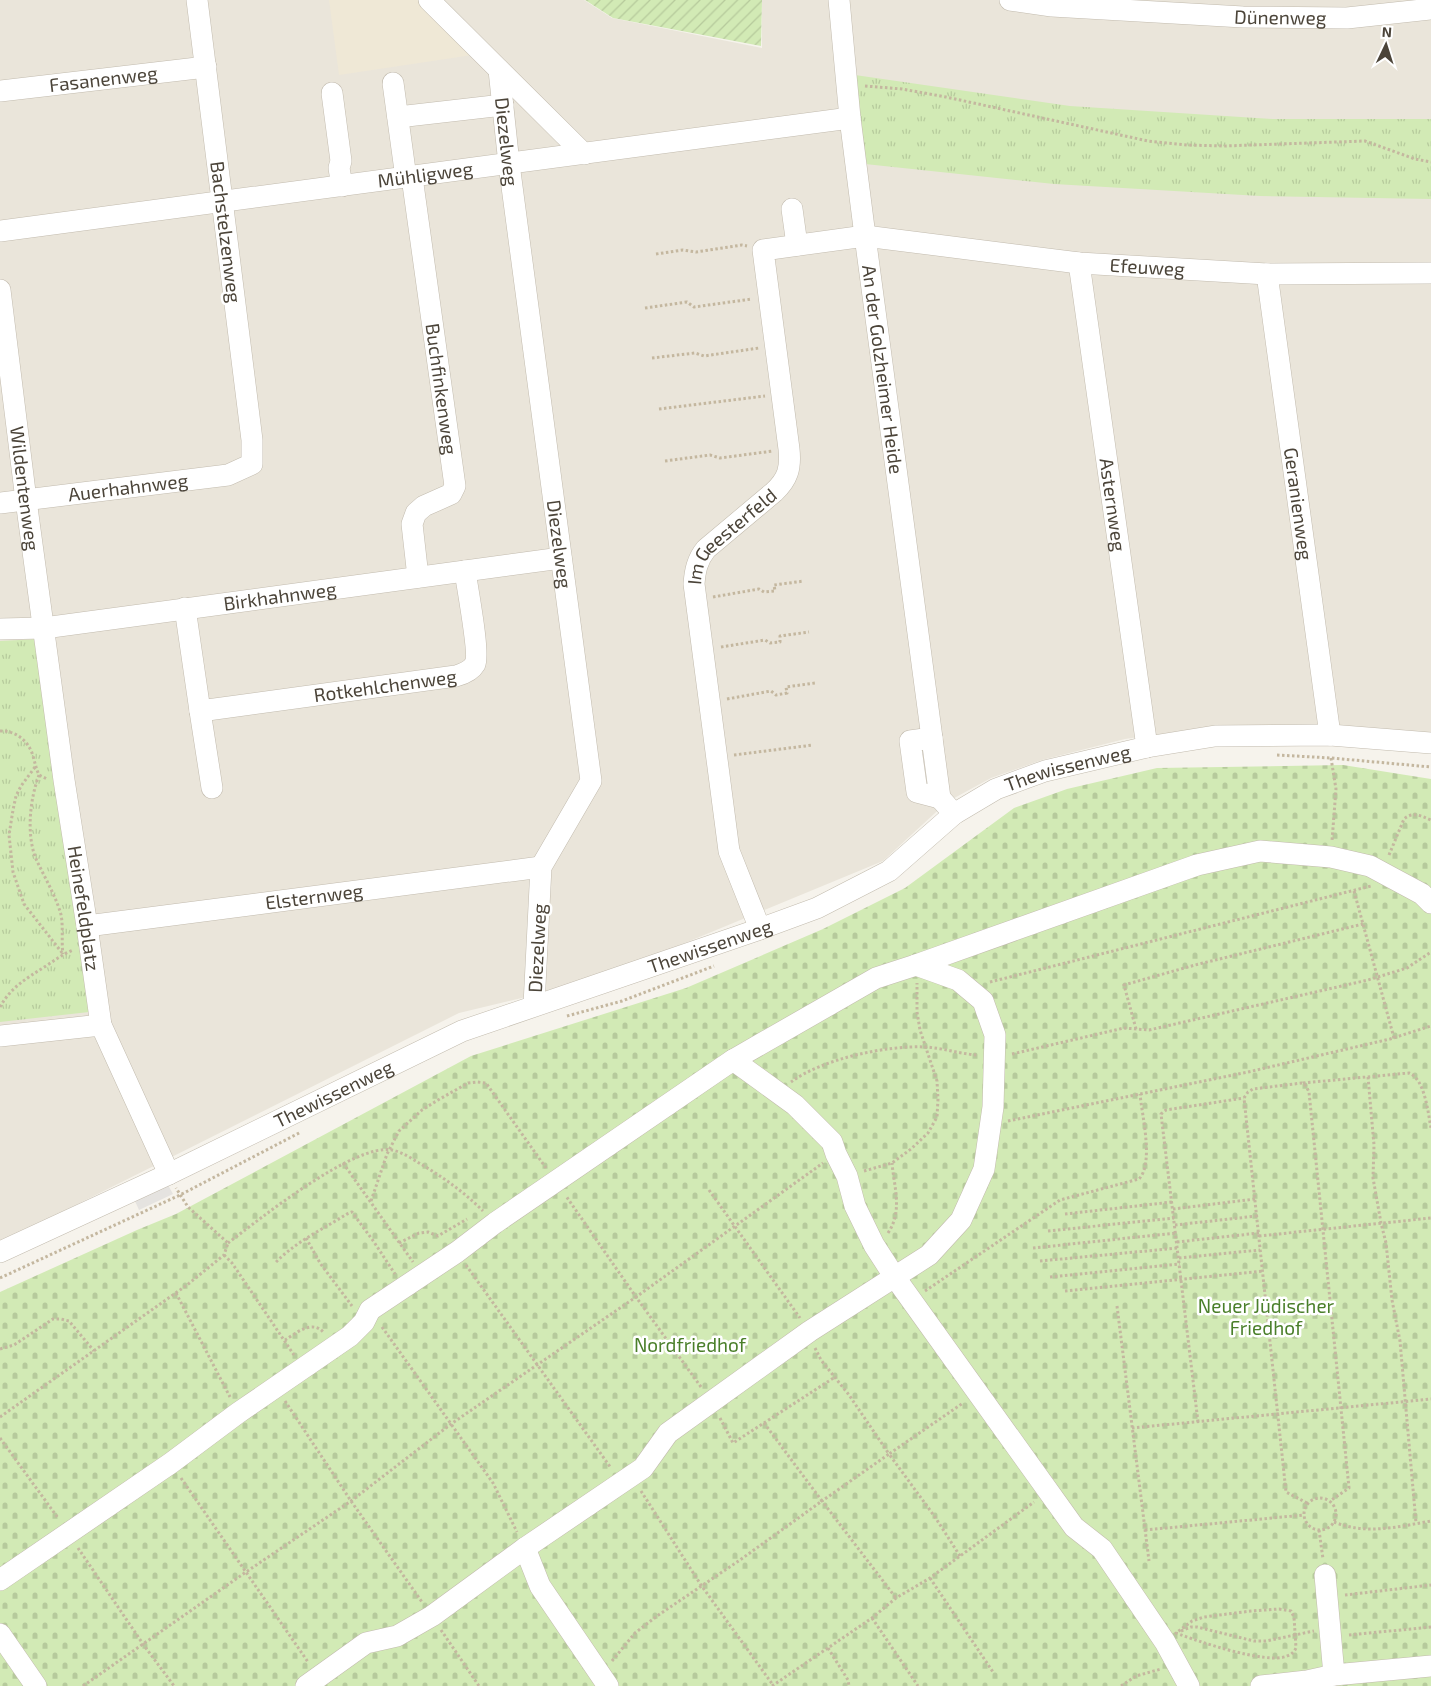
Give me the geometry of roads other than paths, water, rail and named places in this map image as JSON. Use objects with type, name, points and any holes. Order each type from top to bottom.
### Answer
[{"type":"street","name":"Bachstelzenweg","points":[[197,0],[252,440],[252,464]]},
{"type":"street","name":"Diezelweg","points":[[429,0],[584,154]]},
{"type":"street","name":"An der Golzheimer Heide","points":[[839,0],[850,118],[932,738],[947,806]]},
{"type":"street","name":"Dünenweg","points":[[1010,0],[1052,3],[1242,8],[1347,18],[1431,9]]},
{"type":"street","name":"Fasanenweg","points":[[0,91],[206,67]]},
{"type":"street","name":"Diezelweg","points":[[499,70],[509,164],[591,781],[541,867],[534,1005]]},
{"type":"street","name":"Buchfinkenweg","points":[[393,83],[455,486],[451,494],[424,506],[416,513],[412,524],[418,577]]},
{"type":"street","points":[[332,93],[341,161],[339,168],[342,186]]},
{"type":"street","points":[[398,117],[503,105]]},
{"type":"street","name":"Mühligweg","points":[[0,231],[850,118]]},
{"type":"street","points":[[792,209],[797,245],[865,236]]},
{"type":"street","name":"Efeuweg","points":[[865,236],[1079,263],[1267,274],[1431,272]]},
{"type":"street","name":"Im Geesterfeld","points":[[760,930],[730,850],[694,584],[695,569],[699,557],[782,485],[789,470],[789,449],[763,250],[797,245]]},
{"type":"street","name":"Asternweg","points":[[1079,263],[1146,747]]},
{"type":"street","name":"Geranienweg","points":[[1267,274],[1330,735]]},
{"type":"street","name":"Wildentenweg","points":[[0,290],[44,628]]},
{"type":"street","name":"Auerhahnweg","points":[[0,503],[228,475],[252,464]]},
{"type":"street","name":"Birkhahnweg","points":[[0,629],[44,628],[561,558]]},
{"type":"street","name":"Rotkehlchenweg","points":[[200,711],[456,676],[467,672],[475,664],[476,650],[465,571]]},
{"type":"street","points":[[185,608],[212,788]]},
{"type":"street","name":"Heinefeldplatz","points":[[44,628],[64,780],[101,1025],[169,1174]]},
{"type":"street","name":"Thewissenweg","points":[[0,1252],[169,1174],[462,1031],[534,1005],[760,930],[817,908],[889,871],[947,806],[1045,772],[1146,747],[1214,736],[1330,735],[1431,743]]},
{"type":"street","points":[[0,1580],[171,1463],[238,1413],[350,1336],[367,1316],[403,1288],[457,1252],[490,1215],[556,1181],[733,1060],[876,978],[1197,864],[1260,851],[1331,857],[1370,866],[1422,894],[1431,903]]},
{"type":"street","name":"Elsternweg","points":[[89,937],[541,867]]},
{"type":"street","points":[[312,1682],[366,1643],[397,1636],[432,1616],[524,1548],[643,1468],[668,1433],[810,1331],[929,1254],[961,1220],[984,1169],[993,1107],[995,1035],[983,1001],[958,980],[916,965]]},
{"type":"street","points":[[0,1036],[101,1025]]},
{"type":"street","points":[[733,1060],[795,1105],[832,1142],[847,1176],[855,1206],[874,1245],[894,1276],[1074,1527],[1102,1549],[1169,1635],[1178,1663],[1189,1686]]},
{"type":"street","points":[[524,1548],[540,1586],[604,1680]]},
{"type":"street","points":[[1325,1575],[1334,1675]]},
{"type":"street","points":[[0,1634],[36,1686]]},
{"type":"street","points":[[1261,1686],[1307,1683],[1334,1675],[1431,1666]]},
{"type":"park label","name":"Neuer Jüdischer Friedhof","points":[[1266,1317]]},
{"type":"park label","name":"Nordfriedhof","points":[[690,1345]]}]
